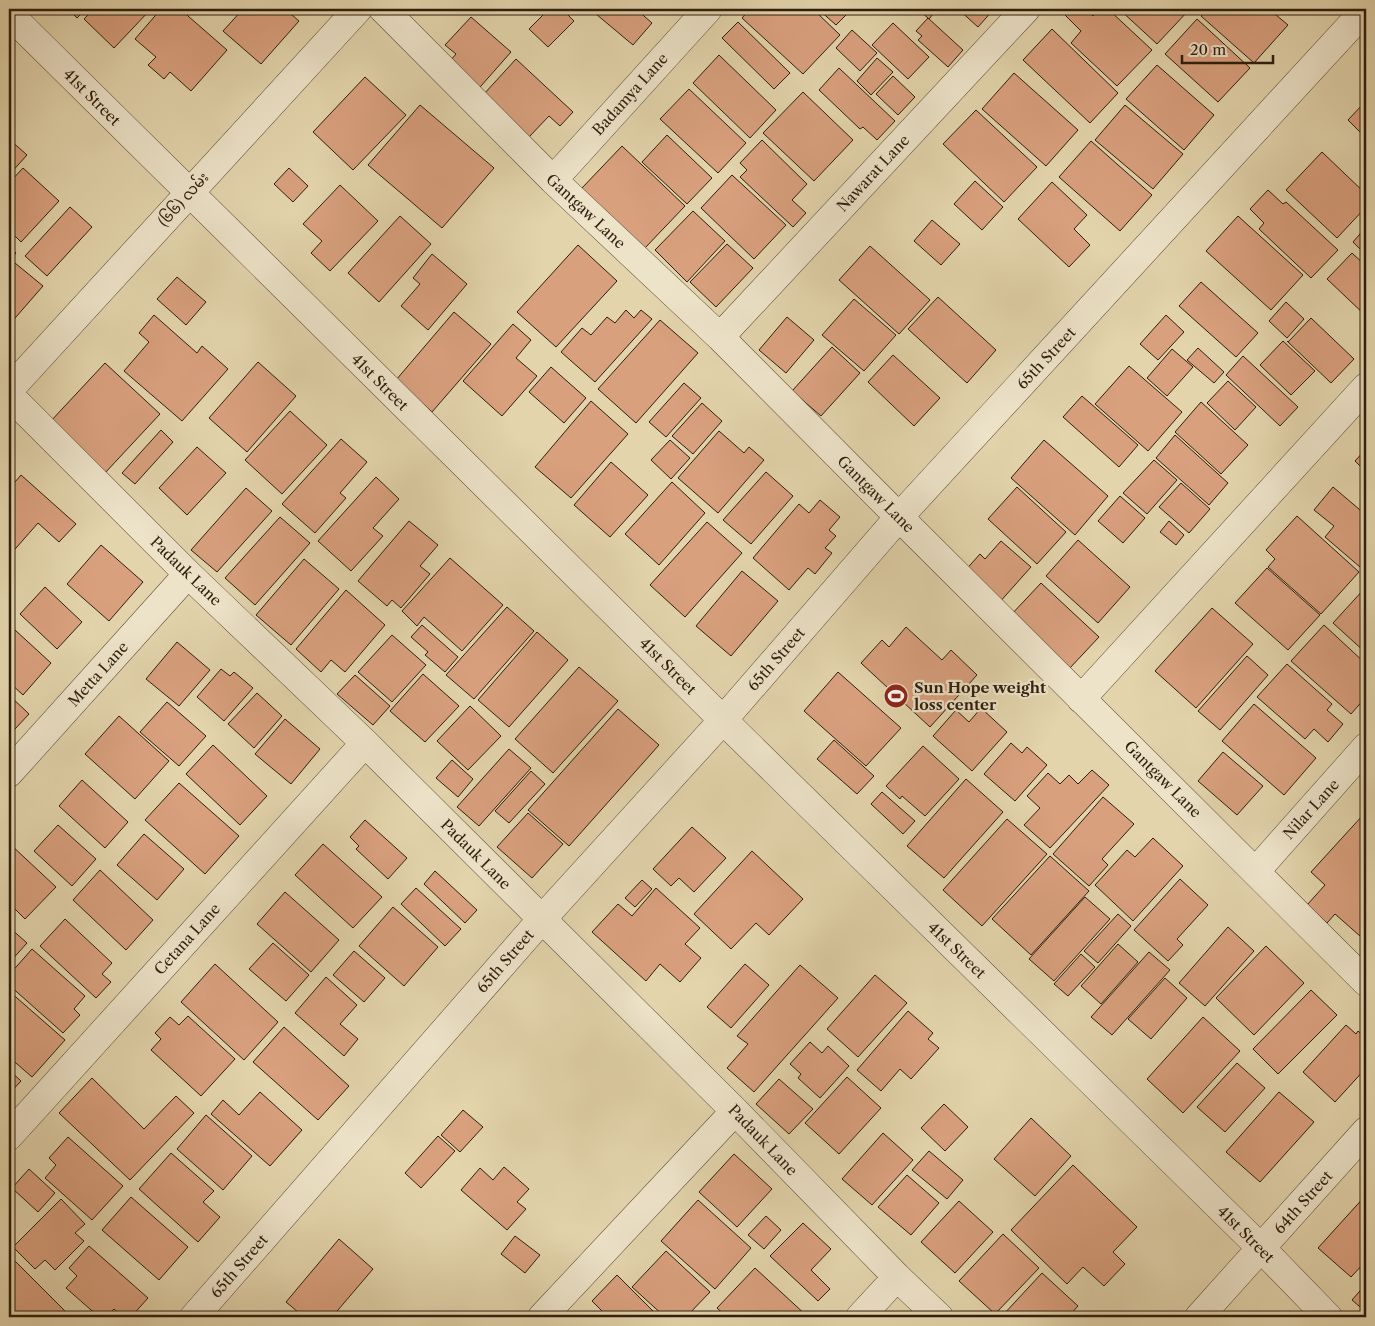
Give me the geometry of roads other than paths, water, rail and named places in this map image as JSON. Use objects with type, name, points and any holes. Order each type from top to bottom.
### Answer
[{"type":"street","name":"(၆၆) လမ်း","points":[[9,390],[358,9]]},
{"type":"street","name":"Gantgaw Lane","points":[[383,9],[553,180],[720,337],[1366,982]]},
{"type":"street","name":"Badamya Lane","points":[[553,180],[708,9]]},
{"type":"street","name":"Nawarat Lane","points":[[720,337],[1026,9]]},
{"type":"street","name":"65th Street","points":[[194,1317],[542,919],[722,720],[899,517],[1366,9]]},
{"type":"street","name":"41st Street","points":[[9,14],[722,720],[1261,1248],[1328,1317]]},
{"type":"street","points":[[1081,699],[1366,387]]},
{"type":"street","name":"Padauk Lane","points":[[9,395],[188,574],[365,743],[939,1317]]},
{"type":"street","name":"Metta Lane","points":[[9,773],[188,574]]},
{"type":"street","name":"Cetana Lane","points":[[9,1136],[365,743]]},
{"type":"street","name":"Nilar Lane","points":[[1256,871],[1366,747]]},
{"type":"street","points":[[542,1317],[735,1111]]},
{"type":"street","name":"64th Street","points":[[1199,1317],[1366,1131]]},
{"type":"street","points":[[860,1317],[897,1277]]},
{"type":"place","name":"Sun Hope weight loss center","points":[[896,696]]}]
